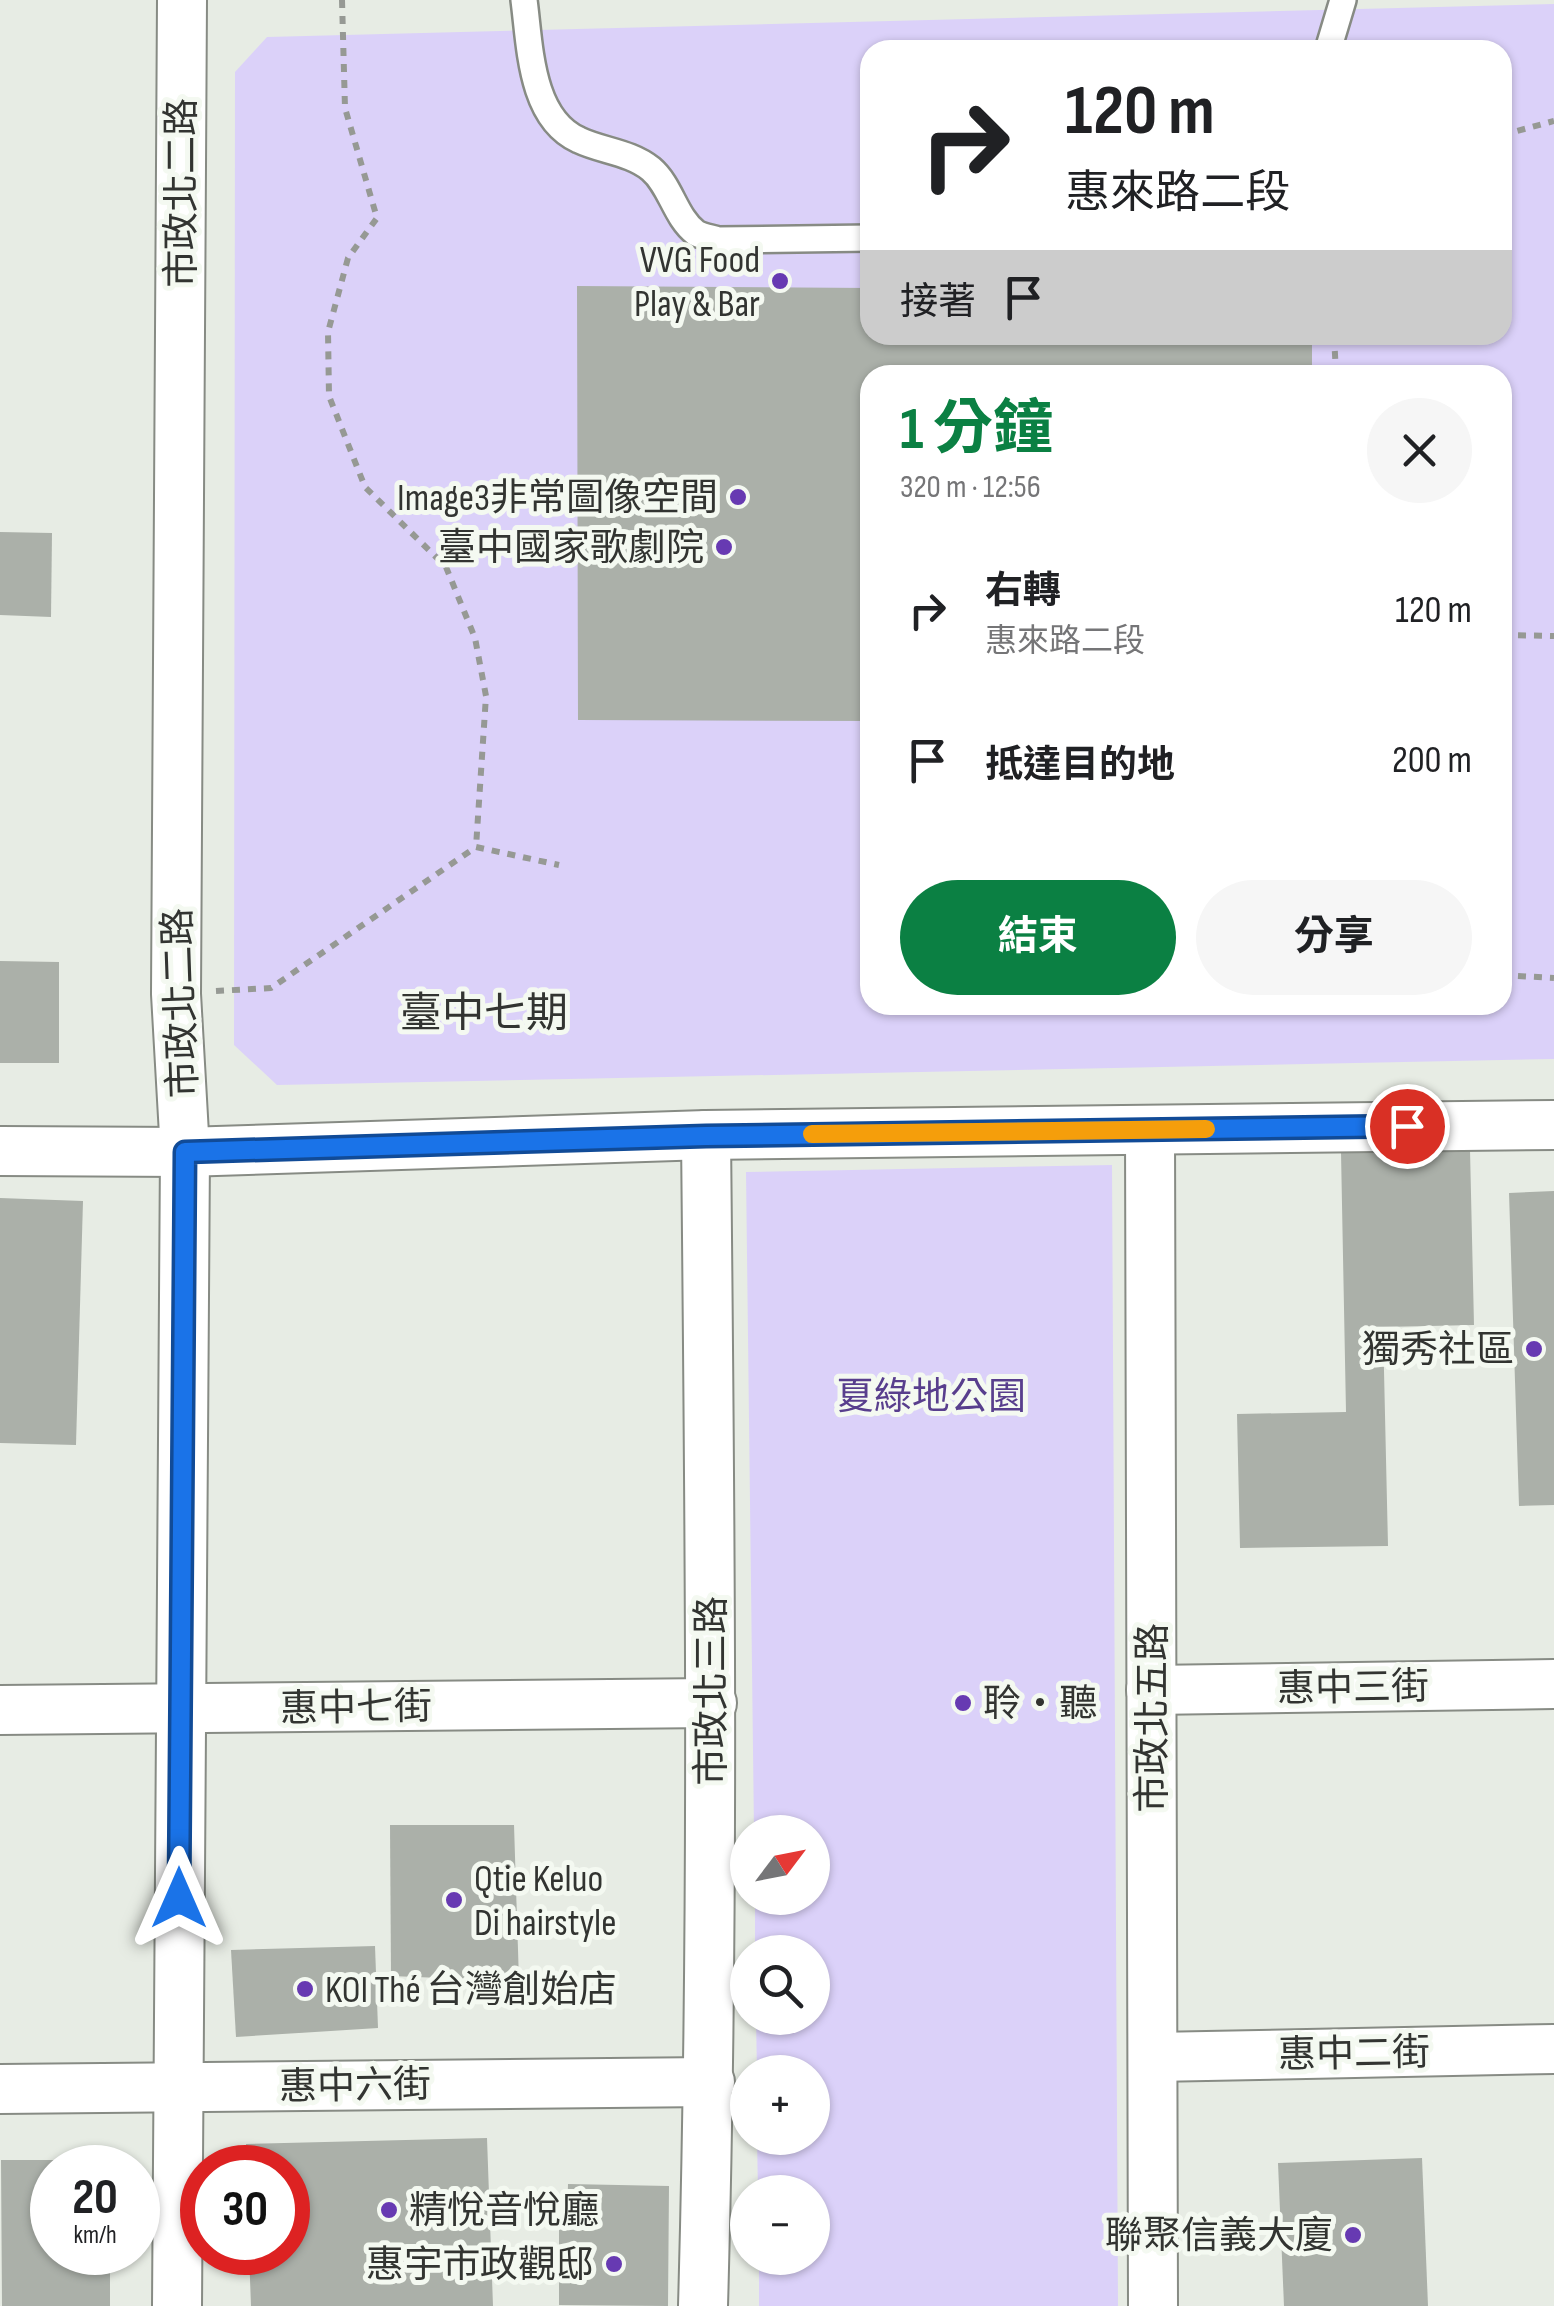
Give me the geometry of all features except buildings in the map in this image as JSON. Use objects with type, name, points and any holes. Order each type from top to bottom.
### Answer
[{"type":"street","name":"市政北二路","points":[[176,2306],[185,1152],[176,994],[182,0]]},
{"type":"street","points":[[0,1150],[185,1152],[706,1136],[1554,1124]]},
{"type":"street","name":"市政北五路","points":[[1150,1130],[1153,2306]]},
{"type":"street","name":"市政北三路","points":[[704,2306],[710,2082],[712,1703],[706,1136]]},
{"type":"street","name":"惠中三街","points":[[1152,1690],[1554,1684]]},
{"type":"street","name":"惠中七街","points":[[0,1710],[712,1703]]},
{"type":"street","name":"惠中二街","points":[[1154,2057],[1554,2049]]},
{"type":"street","name":"惠中六街","points":[[0,2089],[710,2082]]},
{"type":"lane","points":[[524,0],[533,69],[543,101],[556,121],[576,140],[628,156],[649,167],[668,186],[696,232],[718,240],[860,238]]},
{"type":"lane","points":[[1331,40],[1343,0]]},
{"type":"path","points":[[342,0],[344,108],[377,218],[348,258],[343,276],[328,332],[329,396],[366,488],[446,568],[476,638],[486,696],[476,847]]},
{"type":"path","points":[[1512,133],[1554,122]]},
{"type":"path","points":[[1512,635],[1554,636]]},
{"type":"path","points":[[176,994],[271,988],[476,847],[559,865]]},
{"type":"path","points":[[1512,976],[1554,978]]},
{"type":"green space","points":[[1554,4],[1554,1059],[277,1085],[234,1045],[235,72],[267,37]]},
{"type":"green space","name":"夏綠地公園","points":[[1112,1165],[1118,2306],[759,2306],[759,2275],[830,2275],[830,2175],[758,2175],[757,2155],[830,2155],[830,2055],[757,2055],[756,2035],[830,2035],[830,1935],[755,1935],[755,1915],[830,1915],[830,1815],[754,1815],[746,1172]]},
{"type":"slow traffic","points":[[812,1134],[1206,1129]]},
{"type":"place","name":"VVG Food Play & Bar","points":[[780,281]]},
{"type":"place","name":"Image3非常圖像空間","points":[[738,497]]},
{"type":"place","name":"臺中國家歌劇院","points":[[724,547]]},
{"type":"place","name":"獨秀社區","points":[[1534,1349]]},
{"type":"place","name":"聆‧聽","points":[[963,1703]]},
{"type":"place","name":"Qtie Keluo Di hairstyle","points":[[454,1900]]},
{"type":"place","name":"KOI Thé 台灣創始店","points":[[305,1989]]},
{"type":"place","name":"精悅音悅廳","points":[[389,2210]]},
{"type":"place","name":"聯聚信義大廈","points":[[1353,2235]]},
{"type":"place","name":"惠宇市政觀邸","points":[[614,2264]]},
{"type":"district","name":"臺中七期","points":[[484,1012]]},
{"type":"route","points":[[179,1898],[185,1152],[706,1136],[1407,1126]]}]
